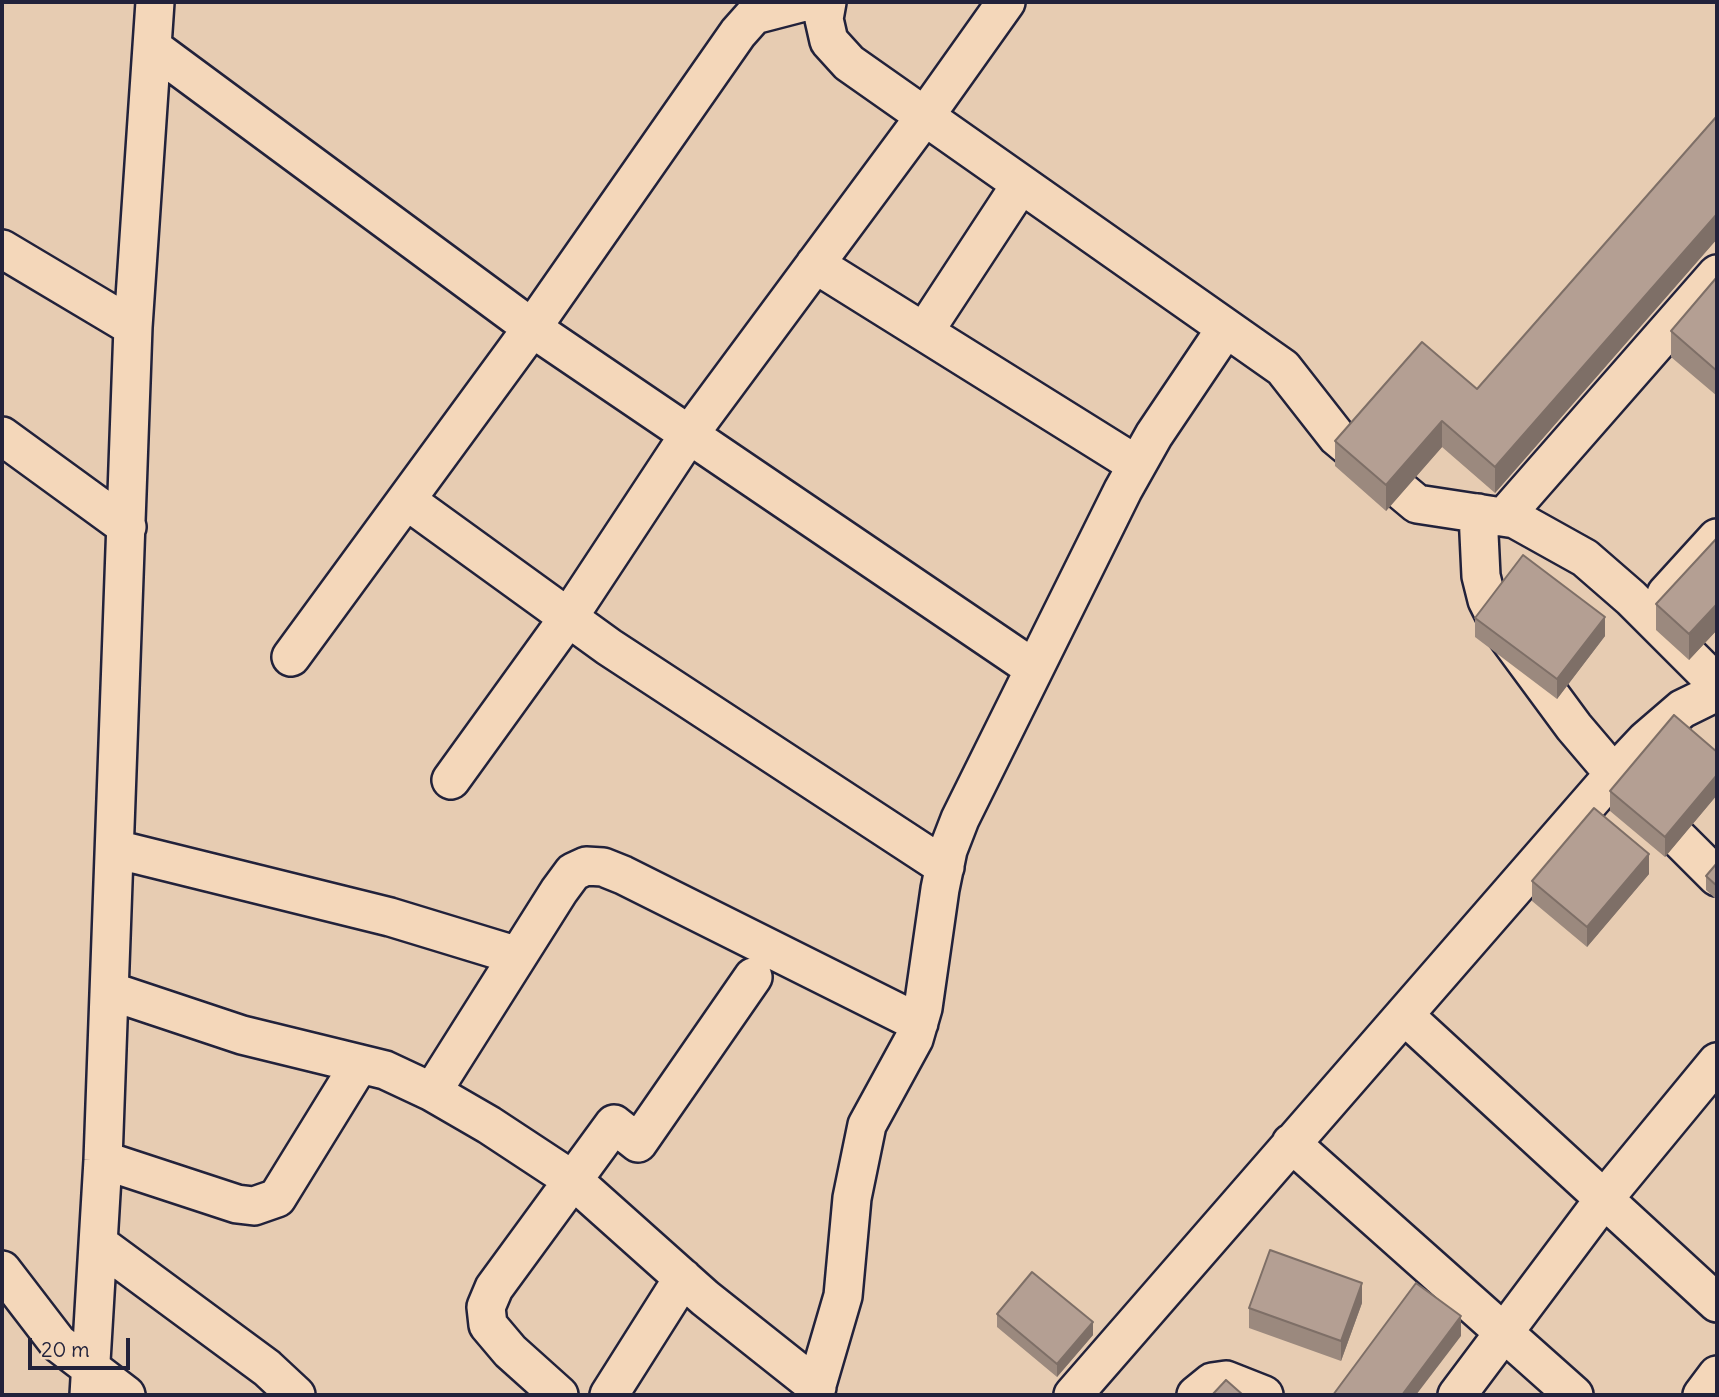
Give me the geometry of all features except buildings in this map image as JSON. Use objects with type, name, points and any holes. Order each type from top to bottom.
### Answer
[{"type":"street","points":[[90,1382],[110,991],[133,327],[155,2]]},
{"type":"street","points":[[291,657],[532,328],[746,24],[754,15],[804,2]]},
{"type":"street","points":[[827,2],[824,19],[829,41],[849,63],[1283,368],[1337,437],[1418,504],[1515,519],[1585,558],[1648,614],[1717,684]]},
{"type":"street","points":[[451,780],[568,618],[688,436],[1006,2]]},
{"type":"street","points":[[152,47],[532,328],[1033,668]]},
{"type":"street","points":[[925,332],[1021,184]]},
{"type":"street","points":[[2,249],[133,327]]},
{"type":"street","points":[[815,264],[1137,465]]},
{"type":"street","points":[[1717,274],[1668,331],[1491,515],[1481,576],[1487,600],[1501,628],[1574,727],[1614,774],[1717,877]]},
{"type":"street","points":[[110,991],[201,1023],[385,1070],[432,1092],[489,1125],[574,1181],[816,1391],[843,1296],[852,1198],[867,1125],[914,1039],[919,1023],[945,867],[960,819],[1033,668],[1137,465],[1226,328]]},
{"type":"street","points":[[1668,331],[1698,356]]},
{"type":"street","points":[[2,436],[127,527]]},
{"type":"street","points":[[406,500],[568,618],[945,867]]},
{"type":"street","points":[[1648,614],[1717,538]]},
{"type":"street","points":[[1073,1395],[1614,774],[1646,740],[1682,709],[1717,692]]},
{"type":"street","points":[[115,849],[390,917],[518,956]]},
{"type":"street","points":[[432,1092],[573,872],[586,866],[603,867],[919,1023]]},
{"type":"street","points":[[559,1395],[498,1339],[488,1325],[486,1307],[494,1288],[614,1124],[638,1143],[753,977]]},
{"type":"street","points":[[1404,1015],[1717,1303]]},
{"type":"street","points":[[1457,1395],[1506,1334],[1604,1199],[1717,1062]]},
{"type":"street","points":[[103,1160],[237,1204],[254,1206],[277,1198],[359,1065]]},
{"type":"street","points":[[1291,1143],[1574,1395]]},
{"type":"street","points":[[99,1244],[267,1368],[296,1395]]},
{"type":"street","points":[[2,1270],[90,1382],[126,1395]]},
{"type":"street","points":[[609,1395],[683,1278]]},
{"type":"street","points":[[1702,1395],[1717,1375]]},
{"type":"street","points":[[1196,1395],[1212,1382],[1226,1380],[1264,1395]]}]
